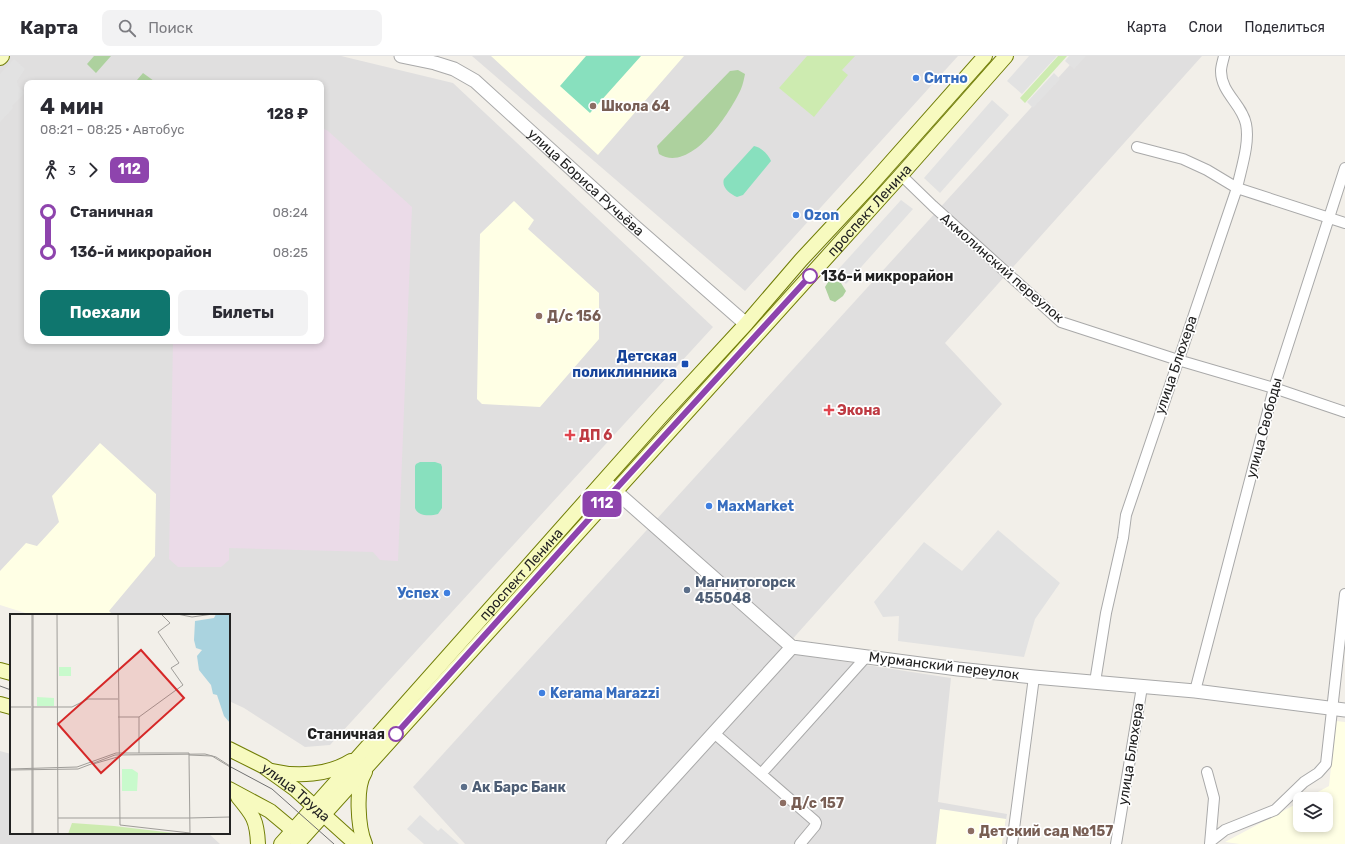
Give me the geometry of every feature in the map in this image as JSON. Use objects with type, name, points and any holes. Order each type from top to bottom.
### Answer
[{"type":"main road","name":"проспект Ленина","points":[[281,844],[300,839],[319,811],[604,481],[985,56]]},
{"type":"main road","name":"проспект Ленина","points":[[367,757],[615,490],[901,175],[1006,56]]},
{"type":"main road","name":"улица Бориса Ручьёва","points":[[746,324],[757,334]]},
{"type":"main road","points":[[0,670],[10,673]]},
{"type":"main road","points":[[0,704],[10,707]]},
{"type":"main road","name":"улица Труда","points":[[230,750],[270,771],[295,789],[356,844]]},
{"type":"main road","points":[[270,771],[285,774],[315,773],[342,767],[367,757]]},
{"type":"main road","points":[[365,844],[359,818],[359,789],[367,757]]},
{"type":"main road","points":[[231,790],[252,812],[257,827],[258,844]]},
{"type":"main road","name":"улица Труда","points":[[231,790],[270,811],[300,839]]},
{"type":"street","name":"улица Бориса Ручьёва","points":[[401,56],[447,67],[474,81],[746,324]]},
{"type":"street","name":"улица Блюхера","points":[[1095,682],[1106,613],[1123,538],[1126,515],[1237,188],[1247,140],[1246,124],[1242,112],[1229,96],[1222,84],[1221,70],[1224,56]]},
{"type":"street","points":[[1137,147],[1183,159],[1208,170],[1237,188],[1345,223]]},
{"type":"street","name":"улица Свободы","points":[[1195,691],[1274,388],[1345,168]]},
{"type":"street","name":"Акмолинский переулок","points":[[901,175],[1061,322],[1178,360],[1274,388],[1345,412]]},
{"type":"street","points":[[604,481],[792,647],[613,844]]},
{"type":"street","points":[[1210,842],[1225,830],[1275,810],[1304,782],[1318,773],[1326,764],[1345,594]]},
{"type":"street","name":"Мурманский переулок","points":[[792,647],[958,669],[1195,691],[1345,710]]},
{"type":"street","points":[[761,774],[866,656]]},
{"type":"street","points":[[1012,844],[1034,677]]},
{"type":"street","name":"улица Блюхера","points":[[1116,844],[1142,687]]},
{"type":"street","points":[[714,733],[816,822],[815,826],[800,844]]},
{"type":"street","points":[[1207,772],[1214,798],[1210,842]]},
{"type":"shaded area","points":[[8,56],[341,56],[453,83],[713,327],[330,745],[305,747],[244,708],[230,701],[230,614],[30,614],[0,601],[0,65]]},
{"type":"shaded area","points":[[472,56],[958,56],[745,291]]},
{"type":"shaded area","name":"Школа 64","points":[[491,56],[684,56],[598,155]]},
{"type":"shaded area","points":[[1029,56],[1057,56],[1022,94],[1007,81]]},
{"type":"shaded area","points":[[1069,56],[1086,56],[1074,69],[1065,61]]},
{"type":"shaded area","points":[[1078,56],[1202,56],[945,343],[1002,404],[781,652],[951,678],[938,802],[1007,814],[1002,844],[465,844],[413,787]]},
{"type":"shaded area","points":[[14,59],[25,69],[17,81],[18,86],[24,94],[12,106],[13,108],[0,122],[0,74]]},
{"type":"shaded area","points":[[1054,73],[1060,79],[1033,108],[1027,102]]},
{"type":"shaded area","points":[[992,100],[1009,115],[940,193],[924,178]]},
{"type":"shaded area","points":[[324,129],[412,207],[398,561],[380,560],[373,552],[229,548],[229,560],[221,567],[178,567],[169,559],[173,344],[324,344]]},
{"type":"shaded area","points":[[901,200],[913,209],[846,284],[834,274]]},
{"type":"shaded area","name":"Д/с 156","points":[[514,201],[534,220],[528,229],[599,293],[599,339],[540,407],[482,404],[477,399],[480,234]]},
{"type":"shaded area","points":[[100,443],[156,494],[155,556],[109,611],[111,613],[110,614],[29,614],[0,605],[0,571],[26,543],[37,546],[59,522],[52,496]]},
{"type":"shaded area","points":[[998,530],[1060,583],[1035,619],[1024,657],[898,641],[899,616],[883,617],[874,602],[924,542],[962,571]]},
{"type":"shaded area","points":[[1336,721],[1345,722],[1345,844],[1240,844],[1225,842],[1293,806],[1293,832],[1333,832],[1333,792],[1318,792],[1329,786]]},
{"type":"shaded area","points":[[0,751],[10,754],[10,834],[209,834],[220,844],[0,844]]},
{"type":"shaded area","name":"Детский сад №157","points":[[940,809],[1006,819],[1002,844],[936,844]]},
{"type":"shaded area","points":[[420,815],[438,831],[441,828],[459,844],[424,844],[407,829]]},
{"type":"green space","points":[[94,56],[111,56],[96,73],[87,64]]},
{"type":"green space","points":[[586,56],[641,56],[590,113],[560,86]]},
{"type":"green space","points":[[807,56],[855,56],[842,70],[848,75],[814,117],[779,88]]},
{"type":"green space","points":[[1058,56],[1067,56],[1025,103],[1020,98]]},
{"type":"green space","points":[[738,70],[745,74],[741,89],[728,112],[708,138],[696,149],[684,156],[671,158],[659,154],[657,146],[730,71]]},
{"type":"green space","points":[[143,73],[153,80],[137,80]]},
{"type":"green space","points":[[754,146],[764,152],[771,161],[743,195],[737,197],[729,192],[725,187],[723,182],[724,179]]},
{"type":"green space","points":[[830,279],[841,283],[846,291],[843,296],[835,302],[830,300],[825,287]]},
{"type":"green space","points":[[420,462],[435,462],[441,464],[442,508],[438,514],[422,514],[415,508],[415,466]]},
{"type":"tram line","points":[[0,686],[10,690]]},
{"type":"tram line","points":[[230,767],[272,789],[334,844]]},
{"type":"bus line","name":"112","points":[[396,734],[810,276]]},
{"type":"place","name":"Ситно","points":[[916,78]]},
{"type":"place","name":"Школа 64","points":[[593,106]]},
{"type":"place","name":"Ozon","points":[[796,215]]},
{"type":"place","name":"136-й микрорайон","points":[[810,276]]},
{"type":"place","name":"Д/с 156","points":[[539,316]]},
{"type":"place","name":"Детская поликлинника","points":[[685,364]]},
{"type":"place","name":"Экона","points":[[829,410]]},
{"type":"place","name":"ДП 6","points":[[570,435]]},
{"type":"place","name":"MaxMarket","points":[[709,506]]},
{"type":"place","name":"Магнитогорск 455048","points":[[687,590]]},
{"type":"place","name":"Успех","points":[[447,593]]},
{"type":"place","name":"Kerama Marazzi","points":[[542,693]]},
{"type":"place","name":"Станичная","points":[[396,734]]},
{"type":"place","name":"Ак Барс Банк","points":[[464,787]]},
{"type":"place","name":"Д/с 157","points":[[783,803]]},
{"type":"place","name":"Детский сад №157","points":[[971,831]]}]
